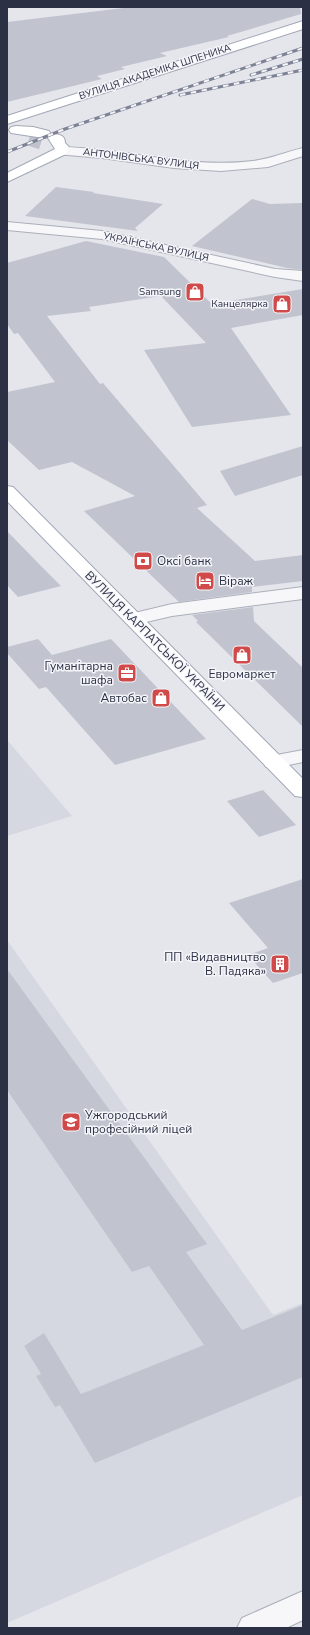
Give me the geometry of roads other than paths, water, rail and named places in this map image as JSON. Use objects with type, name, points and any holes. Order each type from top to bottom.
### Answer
[{"type":"main road","name":"ВУЛИЦЯ АКАДЕМІКА ШПЕНИКА","points":[[7,120],[303,25]]},
{"type":"main road","points":[[12,128],[23,138],[48,141]]},
{"type":"main road","points":[[7,178],[48,141]]},
{"type":"main road","name":"ВУЛИЦЯ КАРПАТСЬКОЇ УКРАЇНИ","points":[[7,491],[303,791]]},
{"type":"street","name":"АНТОНІВСЬКА ВУЛИЦЯ","points":[[48,141],[94,152],[179,165],[222,167],[269,162],[303,152]]},
{"type":"street","name":"УКРАЇНСЬКА ВУЛИЦЯ","points":[[7,226],[109,236],[275,273],[303,276]]},
{"type":"street","points":[[133,619],[172,610],[303,593]]},
{"type":"street","points":[[274,762],[303,756]]},
{"type":"street","points":[[253,1628],[303,1605]]},
{"type":"tunnel","points":[[29,139],[41,143]]},
{"type":"railway","points":[[7,152],[65,129],[303,48]]},
{"type":"railway","points":[[251,75],[303,59]]},
{"type":"railway","points":[[180,95],[303,70]]},
{"type":"place","name":"Samsung","points":[[195,292]]},
{"type":"place","name":"Канцелярка","points":[[282,304]]},
{"type":"place","name":"Оксі банк","points":[[143,561]]},
{"type":"place","name":"Віраж","points":[[205,581]]},
{"type":"place","name":"Евромаркет","points":[[242,655]]},
{"type":"place","name":"Гуманітарна шафа","points":[[127,673]]},
{"type":"place","name":"Автобас","points":[[161,698]]},
{"type":"place","name":"ПП «Видавництво В. Падяка»","points":[[280,964]]},
{"type":"place","name":"Ужгородський професійний ліцей","points":[[71,1122]]}]
